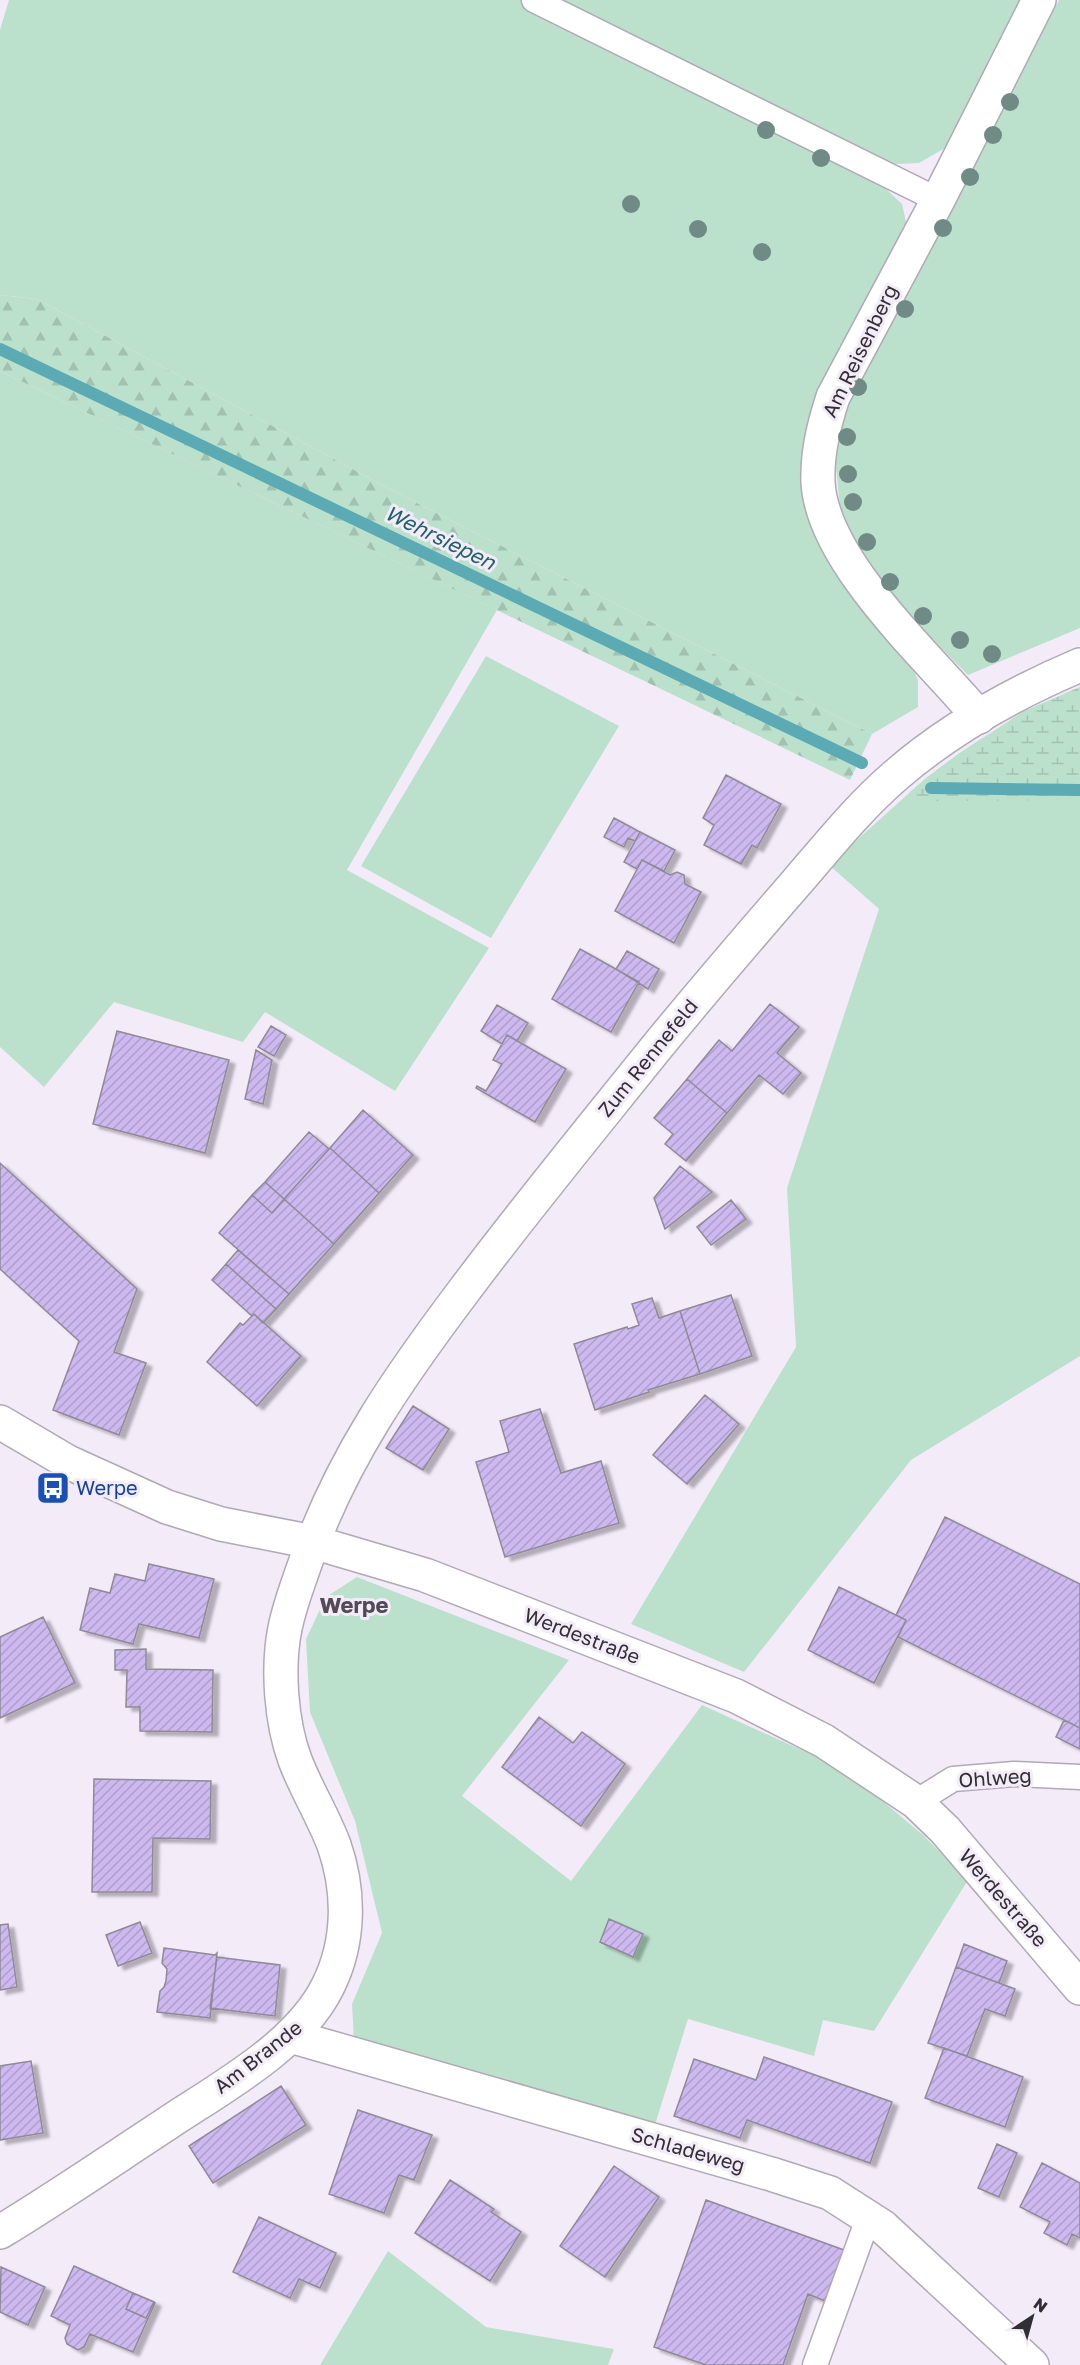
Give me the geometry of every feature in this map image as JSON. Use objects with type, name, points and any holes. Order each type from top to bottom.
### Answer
[{"type":"street","name":"Am Reisenberg","points":[[979,717],[897,626],[846,559],[824,512],[818,484],[822,430],[833,397],[938,200],[1039,0]]},
{"type":"street","name":"Zum Rennefeld","points":[[313,1542],[349,1459],[385,1401],[424,1344],[521,1214],[709,983],[861,809],[894,776],[931,747],[1007,699],[1080,665]]},
{"type":"street","name":"Werdestraße","points":[[0,1422],[68,1462],[167,1507],[221,1524],[313,1542],[425,1575],[736,1696],[824,1741],[916,1802],[945,1830],[1080,1988]]},
{"type":"street","name":"Am Brande","points":[[0,2232],[56,2198],[245,2071],[290,2036],[315,2010],[331,1982],[343,1946],[346,1913],[342,1881],[335,1848],[296,1762],[285,1725],[282,1682],[284,1632],[313,1542]]},
{"type":"street","name":"Schladeweg","points":[[290,2036],[830,2193],[883,2227],[1032,2365]]},
{"type":"lane","points":[[534,0],[938,200]]},
{"type":"lane","name":"Ohlweg","points":[[916,1802],[953,1779],[1014,1774],[1080,1777]]},
{"type":"lane","points":[[815,2365],[868,2216]]},
{"type":"green space","points":[[9,0],[1025,0],[952,144],[919,163],[895,164],[885,188],[902,204],[908,231],[808,481],[903,648],[918,680],[918,707],[872,734],[399,494],[37,299],[0,295],[0,30]]},
{"type":"green space","points":[[1059,0],[1080,0],[1080,628],[968,675],[924,631],[870,569],[841,515],[835,458],[842,408]]},
{"type":"green space","points":[[0,295],[37,299],[399,494],[872,734],[850,780],[0,371]]},
{"type":"green space","points":[[0,371],[497,610],[347,870],[489,948],[395,1091],[265,1012],[243,1042],[114,1002],[44,1087],[0,1047]]},
{"type":"green space","points":[[486,656],[619,726],[491,938],[361,866]]},
{"type":"green space","points":[[1080,687],[1080,1356],[911,1460],[744,1672],[631,1624],[796,1347],[787,1188],[879,909],[829,865],[927,777],[1022,712]]},
{"type":"green space","points":[[1080,687],[1080,800],[934,801],[909,793],[948,761],[990,733]]},
{"type":"green space","points":[[357,1577],[569,1660],[462,1796],[571,1881],[702,1705],[844,1769],[922,1834],[968,1880],[874,2031],[823,2020],[814,2056],[688,2019],[654,2128],[354,2042],[352,2004],[382,1933],[355,1821],[310,1712],[306,1639],[326,1597]]},
{"type":"green space","points":[[388,2251],[486,2327],[614,2349],[608,2365],[320,2365]]},
{"type":"building","points":[[726,775],[781,804],[757,848],[752,845],[741,864],[704,845],[714,825],[703,818]]},
{"type":"building","points":[[614,818],[640,832],[635,841],[628,838],[624,847],[604,837]]},
{"type":"building","points":[[640,832],[675,850],[664,871],[642,860],[637,869],[624,862]]},
{"type":"building","points":[[642,860],[670,875],[677,872],[684,875],[685,884],[701,892],[674,943],[615,911]]},
{"type":"building","points":[[580,949],[639,982],[611,1032],[552,999]]},
{"type":"building","points":[[627,951],[659,969],[648,989],[616,969]]},
{"type":"building","points":[[770,1004],[799,1027],[777,1053],[801,1073],[783,1094],[759,1075],[727,1113],[687,1079],[719,1040],[732,1051]]},
{"type":"building","points":[[497,1005],[528,1023],[517,1041],[507,1035],[502,1044],[481,1031]]},
{"type":"building","points":[[271,1026],[286,1035],[274,1056],[258,1047]]},
{"type":"building","points":[[117,1031],[229,1060],[205,1153],[93,1124]]},
{"type":"building","points":[[507,1035],[566,1069],[535,1122],[476,1088],[477,1086],[486,1091],[502,1064],[493,1060]]},
{"type":"building","points":[[256,1050],[272,1060],[263,1104],[245,1099]]},
{"type":"building","points":[[687,1079],[727,1113],[686,1161],[665,1144],[673,1134],[654,1118]]},
{"type":"building","points":[[363,1110],[413,1155],[379,1193],[330,1148]]},
{"type":"building","points":[[309,1132],[329,1149],[284,1199],[265,1182]]},
{"type":"building","points":[[330,1148],[379,1193],[334,1244],[284,1199]]},
{"type":"building","points":[[0,1163],[137,1289],[114,1352],[146,1363],[119,1435],[53,1410],[79,1341],[0,1269]]},
{"type":"building","points":[[680,1166],[712,1192],[665,1229],[654,1198]]},
{"type":"building","points":[[265,1182],[284,1199],[272,1213],[252,1195]]},
{"type":"building","points":[[252,1195],[272,1213],[284,1199],[334,1244],[289,1294],[219,1233]]},
{"type":"building","points":[[731,1200],[746,1219],[711,1245],[697,1227]]},
{"type":"building","points":[[238,1250],[289,1294],[276,1309],[226,1264]]},
{"type":"building","points":[[226,1264],[276,1309],[263,1323],[212,1280]]},
{"type":"building","points":[[731,1295],[752,1356],[700,1374],[680,1311]]},
{"type":"building","points":[[652,1298],[659,1318],[680,1311],[700,1374],[595,1410],[574,1344],[639,1325],[632,1304]]},
{"type":"building","points":[[254,1314],[301,1356],[257,1406],[207,1362],[240,1323],[243,1325]]},
{"type":"building","points":[[705,1395],[739,1424],[687,1484],[653,1455]]},
{"type":"building","points":[[413,1406],[449,1429],[423,1470],[386,1448]]},
{"type":"building","points":[[540,1409],[561,1473],[601,1461],[619,1523],[505,1557],[476,1462],[509,1452],[500,1421]]},
{"type":"building","points":[[945,1517],[1080,1584],[1080,1728],[898,1637],[906,1620],[896,1615]]},
{"type":"building","points":[[149,1564],[214,1579],[199,1638],[139,1624],[133,1644],[80,1630],[90,1588],[110,1593],[115,1574],[145,1581]]},
{"type":"building","points":[[839,1587],[906,1620],[874,1683],[808,1650]]},
{"type":"building","points":[[43,1617],[75,1683],[0,1718],[0,1637]]},
{"type":"building","points":[[146,1649],[146,1669],[213,1670],[212,1732],[140,1731],[140,1707],[126,1707],[127,1670],[115,1670],[115,1650]]},
{"type":"building","points":[[539,1717],[573,1743],[582,1732],[625,1764],[581,1826],[502,1767]]},
{"type":"building","points":[[1064,1720],[1080,1728],[1080,1749],[1056,1737]]},
{"type":"building","points":[[94,1779],[211,1781],[210,1839],[153,1838],[152,1892],[92,1892]]},
{"type":"building","points":[[609,1919],[643,1934],[633,1957],[600,1942]]},
{"type":"building","points":[[140,1922],[152,1953],[118,1966],[106,1935]]},
{"type":"building","points":[[8,1924],[17,1987],[0,1990],[0,1925]]},
{"type":"building","points":[[964,1944],[1007,1961],[999,1983],[956,1967]]},
{"type":"building","points":[[164,1948],[215,1955],[217,1953],[210,2018],[157,2012],[160,1991],[166,1981],[167,1969],[162,1963]]},
{"type":"building","points":[[217,1957],[280,1965],[275,2016],[210,2008]]},
{"type":"building","points":[[956,1967],[1015,1989],[1005,2016],[985,2009],[967,2056],[928,2043]]},
{"type":"building","points":[[944,2048],[1023,2077],[1005,2127],[925,2098]]},
{"type":"building","points":[[764,2057],[892,2102],[870,2163],[747,2120],[740,2138],[674,2116],[694,2059],[756,2080]]},
{"type":"building","points":[[31,2061],[43,2133],[0,2140],[0,2066]]},
{"type":"building","points":[[281,2086],[306,2125],[213,2183],[189,2146]]},
{"type":"building","points":[[358,2110],[432,2135],[414,2180],[399,2175],[384,2213],[329,2194]]},
{"type":"building","points":[[997,2144],[1017,2153],[999,2197],[978,2188]]},
{"type":"building","points":[[1042,2163],[1080,2183],[1080,2238],[1072,2234],[1067,2245],[1044,2233],[1050,2222],[1020,2207]]},
{"type":"building","points":[[614,2166],[659,2197],[605,2277],[560,2246]]},
{"type":"building","points":[[450,2180],[494,2209],[491,2212],[521,2232],[490,2281],[415,2233]]},
{"type":"building","points":[[706,2200],[844,2250],[825,2301],[808,2294],[783,2365],[706,2365],[654,2347]]},
{"type":"building","points":[[259,2217],[336,2253],[320,2288],[299,2279],[290,2298],[233,2272]]},
{"type":"building","points":[[74,2266],[133,2293],[126,2309],[146,2318],[155,2303],[133,2352],[90,2334],[84,2347],[78,2350],[67,2344],[65,2338],[70,2325],[51,2316]]},
{"type":"building","points":[[1,2267],[45,2287],[28,2325],[0,2312]]},
{"type":"building","points":[[133,2293],[154,2302],[146,2318],[126,2309]]},
{"type":"waterway","name":"Wehrsiepen","points":[[0,349],[862,763]]},
{"type":"waterway","name":"Wehrsiepen","points":[[931,788],[1080,790]]},
{"type":"place","name":"Werpe","points":[[53,1488]]},
{"type":"district","name":"Werpe","points":[[354,1605]]}]
